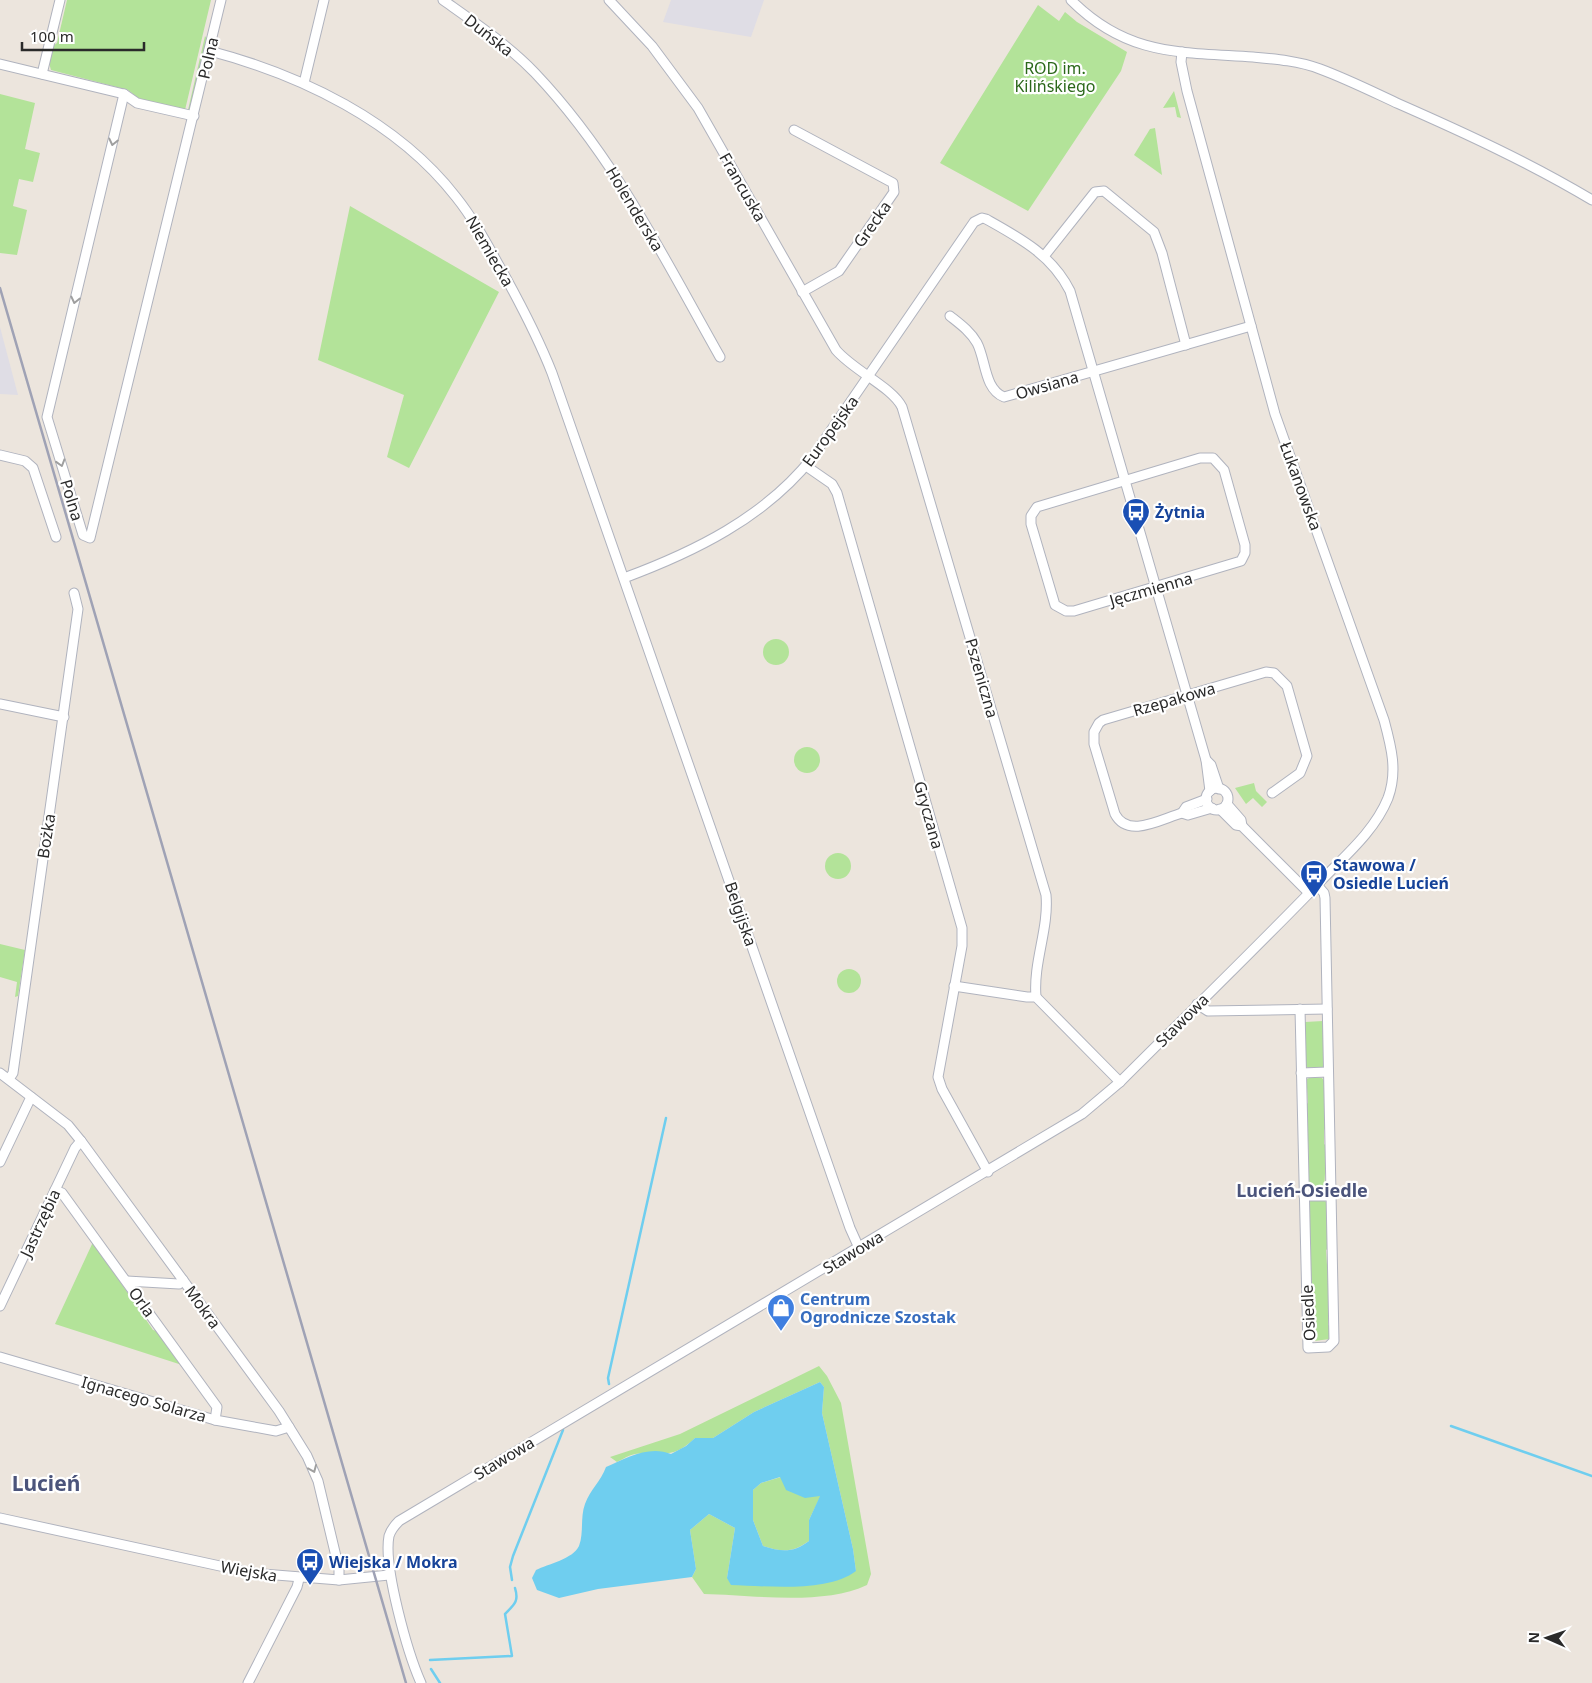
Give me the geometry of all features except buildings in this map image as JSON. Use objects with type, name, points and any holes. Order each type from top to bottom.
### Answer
[{"type":"street","points":[[42,74],[60,0]]},
{"type":"street","name":"Polna","points":[[124,94],[47,417],[83,535],[90,538],[221,0]]},
{"type":"street","points":[[304,83],[324,0]]},
{"type":"street","name":"Duńska","points":[[443,0],[473,21],[534,72]]},
{"type":"street","name":"Francuska","points":[[609,0],[652,46],[698,108],[836,350],[868,378]]},
{"type":"street","points":[[1071,0],[1097,23],[1123,38],[1155,49],[1278,59],[1318,68],[1474,137],[1592,200]]},
{"type":"street","name":"Niemiecka","points":[[210,51],[266,68],[304,83],[366,118],[405,147],[449,189],[476,224],[540,342],[624,578]]},
{"type":"street","name":"Łukanowska","points":[[1182,52],[1181,62],[1188,91],[1275,414],[1384,720],[1394,762],[1390,791],[1377,818],[1367,833],[1309,893]]},
{"type":"street","points":[[0,64],[124,94],[137,103],[194,116]]},
{"type":"street","name":"Holenderska","points":[[534,72],[574,116],[616,173],[720,357]]},
{"type":"street","name":"Grecka","points":[[794,130],[893,183],[894,192],[839,271],[802,292]]},
{"type":"street","points":[[1186,345],[1162,253],[1154,232],[1107,193],[1100,190],[1095,192],[1045,255],[1058,271],[1070,291],[1206,760],[1211,764],[1212,793],[1220,807],[1236,825],[1242,826],[1309,893]]},
{"type":"street","name":"Europejska","points":[[624,578],[675,559],[709,542],[775,496],[806,466],[978,219],[986,219],[1045,255]]},
{"type":"street","name":"Owsiana","points":[[950,316],[968,330],[976,341],[992,387],[1004,397],[1251,326]]},
{"type":"street","name":"Pszeniczna","points":[[868,378],[896,397],[906,416],[1046,895],[1046,916],[1035,979],[1036,997]]},
{"type":"street","points":[[0,455],[25,461],[33,468],[56,537]]},
{"type":"street","name":"Jęczmienna","points":[[1204,458],[1216,460],[1224,470],[1245,544],[1244,557],[1234,565],[1070,612],[1055,605],[1031,524],[1034,510],[1041,504],[1125,480],[1204,458]]},
{"type":"street","name":"Gryczana","points":[[806,466],[827,480],[837,493],[962,928],[962,946],[938,1072],[938,1081],[988,1172]]},
{"type":"street","name":"Belgijska","points":[[624,578],[850,1228],[860,1248]]},
{"type":"street","name":"Bożka","points":[[9,1079],[13,1073],[64,717],[78,609],[74,593]]},
{"type":"street","name":"Rzepakowa","points":[[1220,807],[1188,815],[1182,813],[1132,828],[1121,823],[1115,814],[1093,738],[1096,727],[1103,720],[1266,672],[1274,673],[1284,680],[1307,756],[1300,772],[1272,793]]},
{"type":"street","points":[[0,704],[64,717]]},
{"type":"street","points":[[1212,793],[1227,794],[1220,807]]},
{"type":"street","name":"Rzepakowa","points":[[1182,813],[1186,807],[1212,793]]},
{"type":"street","name":"Osiedle","points":[[1300,1009],[1308,1348],[1328,1347],[1334,1341],[1325,898],[1324,893],[1317,885]]},
{"type":"street","name":"Stawowa","points":[[389,1575],[389,1536],[393,1527],[400,1520],[1067,1124],[1120,1082],[1309,893]]},
{"type":"street","points":[[954,986],[1036,997],[1120,1082]]},
{"type":"street","points":[[1197,1004],[1208,1011],[1327,1009]]},
{"type":"street","points":[[1301,1074],[1328,1072]]},
{"type":"street","name":"Mokra","points":[[0,1073],[68,1125],[184,1280],[289,1427],[307,1456],[321,1490],[340,1580]]},
{"type":"street","points":[[0,1162],[30,1097]]},
{"type":"street","name":"Jastrzębia","points":[[0,1306],[55,1190],[81,1141]]},
{"type":"street","name":"Orla","points":[[55,1190],[62,1193],[217,1407],[215,1420]]},
{"type":"street","points":[[1304,1196],[1331,1196]]},
{"type":"street","points":[[127,1281],[179,1284],[184,1280]]},
{"type":"street","name":"Ignacego Solarza","points":[[0,1356],[215,1420],[276,1431],[289,1427]]},
{"type":"street","name":"Wiejska","points":[[0,1518],[252,1573],[299,1579],[340,1580],[389,1575]]},
{"type":"street","points":[[389,1575],[421,1683]]},
{"type":"street","points":[[248,1683],[297,1587],[299,1579]]},
{"type":"shaded area","points":[[671,0],[764,0],[751,37],[663,22]]},
{"type":"shaded area","points":[[0,327],[18,395],[0,394]]},
{"type":"green space","points":[[67,0],[211,0],[185,110],[138,98],[128,90],[51,70],[49,63],[53,46],[57,43]]},
{"type":"green space","name":"ROD im. Kilińskiego","points":[[1038,5],[1059,21],[1065,12],[1077,22],[1127,52],[1121,71],[1028,211],[940,163]]},
{"type":"green space","points":[[205,36],[207,39],[191,108],[188,110]]},
{"type":"green space","points":[[1174,91],[1181,118],[1177,117],[1175,107],[1163,108]]},
{"type":"green space","points":[[0,94],[35,103],[25,149],[40,153],[33,182],[19,179],[13,206],[27,210],[17,255],[0,253]]},
{"type":"green space","points":[[1155,128],[1162,175],[1134,155],[1150,129]]},
{"type":"green space","points":[[350,206],[499,292],[409,468],[387,457],[404,395],[318,360]]},
{"type":"green space","points":[[776,639],[785,643],[789,652],[785,661],[776,665],[767,661],[763,652],[767,643]]},
{"type":"green space","points":[[807,747],[816,751],[820,760],[816,769],[807,773],[798,769],[794,760],[798,751]]},
{"type":"green space","points":[[1254,783],[1256,791],[1267,802],[1262,807],[1253,798],[1246,804],[1235,788]]},
{"type":"green space","points":[[838,853],[847,857],[851,866],[847,875],[838,879],[829,875],[825,866],[829,857]]},
{"type":"green space","points":[[0,944],[25,950],[18,996],[15,997],[17,982],[0,977]]},
{"type":"green space","points":[[849,969],[858,972],[861,981],[858,990],[849,993],[840,990],[837,981],[840,972]]},
{"type":"green space","points":[[1323,1021],[1326,1044],[1323,1047],[1323,1067],[1308,1068],[1305,1065],[1303,1024],[1305,1022]]},
{"type":"green space","points":[[1311,1077],[1322,1078],[1326,1083],[1328,1126],[1324,1130],[1324,1144],[1328,1147],[1328,1170],[1325,1174],[1324,1191],[1308,1189],[1306,1165],[1309,1162],[1308,1139],[1305,1136],[1305,1105],[1308,1103],[1307,1088],[1304,1086],[1307,1079]]},
{"type":"green space","points":[[1312,1200],[1323,1200],[1328,1203],[1330,1247],[1326,1250],[1327,1265],[1330,1268],[1331,1307],[1328,1311],[1328,1325],[1332,1328],[1330,1339],[1314,1341],[1309,1333],[1312,1330],[1312,1315],[1309,1312],[1308,1272],[1311,1268],[1310,1245],[1307,1242],[1309,1202]]},
{"type":"green space","points":[[93,1242],[153,1330],[157,1331],[182,1365],[55,1324]]},
{"type":"green space","points":[[819,1366],[827,1376],[841,1403],[871,1574],[867,1585],[830,1595],[809,1597],[787,1598],[704,1594],[692,1577],[696,1569],[690,1530],[709,1514],[735,1528],[727,1578],[856,1571],[853,1549],[822,1413],[824,1387],[820,1382],[754,1412],[713,1438],[695,1438],[674,1452],[635,1454],[617,1462],[610,1457],[680,1434]]},
{"type":"green space","points":[[781,1477],[821,1495],[809,1520],[809,1541],[797,1548],[787,1550],[763,1546],[753,1520],[753,1490],[761,1483]]},
{"type":"water","points":[[820,1382],[824,1387],[822,1413],[853,1549],[856,1571],[844,1578],[829,1583],[796,1587],[731,1585],[727,1578],[735,1528],[709,1514],[690,1530],[696,1569],[692,1577],[598,1589],[559,1598],[537,1590],[532,1578],[536,1570],[566,1558],[576,1551],[579,1546],[585,1504],[606,1467],[646,1452],[654,1451],[671,1454],[686,1446],[695,1438],[713,1438],[754,1412]],"holes":[[[780,1477],[786,1490],[805,1498],[820,1496],[809,1520],[809,1541],[798,1548],[787,1550],[763,1546],[753,1520],[753,1490],[761,1483]]]},
{"type":"waterway","points":[[609,1384],[608,1378],[666,1118]]},
{"type":"waterway","points":[[1451,1426],[1592,1476]]},
{"type":"waterway","points":[[512,1580],[510,1567],[513,1556],[563,1430]]},
{"type":"waterway","points":[[430,1660],[512,1656],[505,1614],[515,1602],[517,1596],[515,1588]]},
{"type":"waterway","points":[[431,1669],[440,1683]]},
{"type":"railway","points":[[0,288],[406,1683]]},
{"type":"place","name":"Żytnia","points":[[1136,536]]},
{"type":"place","name":"Stawowa / Osiedle Lucień","points":[[1314,898]]},
{"type":"place","name":"Centrum Ogrodnicze Szostak","points":[[781,1332]]},
{"type":"place","name":"Wiejska / Mokra","points":[[310,1586]]},
{"type":"district","name":"Lucień-Osiedle","points":[[1302,1190]]},
{"type":"district","name":"Lucień","points":[[46,1483]]}]
